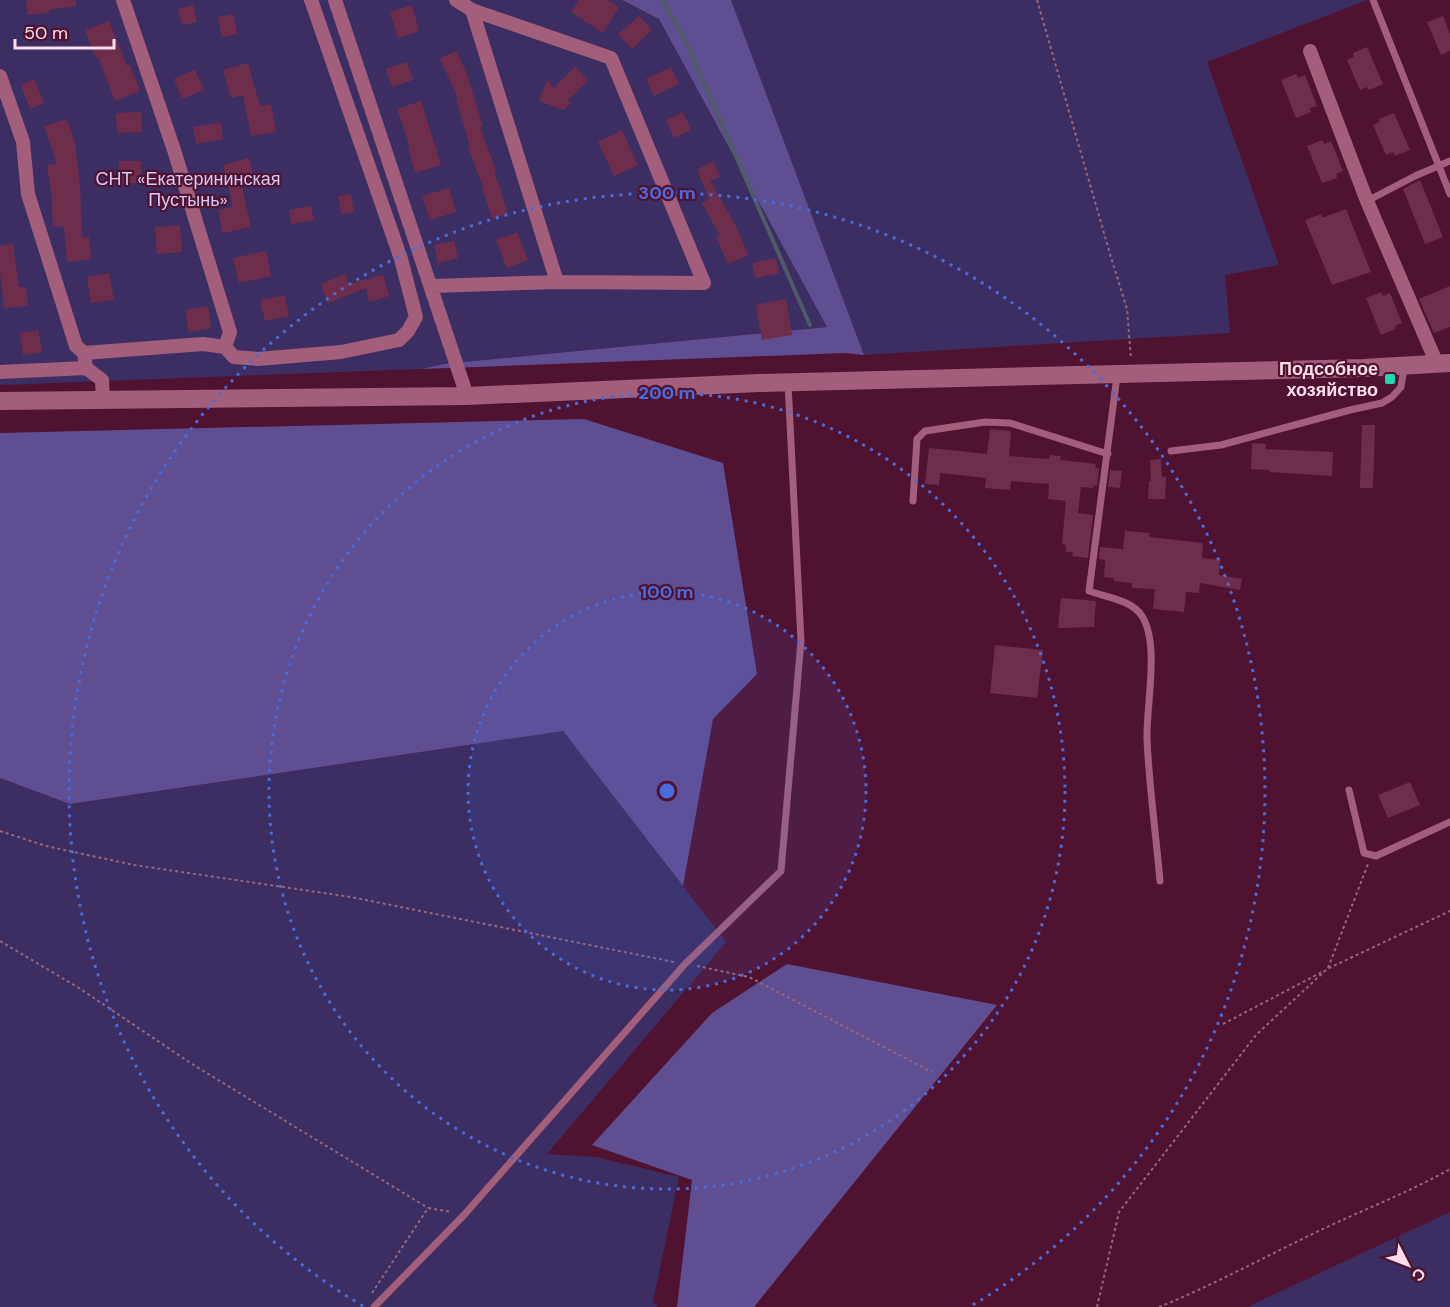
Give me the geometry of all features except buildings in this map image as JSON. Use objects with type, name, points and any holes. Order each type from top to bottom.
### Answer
[{"type":"main road","points":[[0,401],[468,396],[788,383],[1444,363]]},
{"type":"street","points":[[123,0],[174,150],[230,332],[225,347]]},
{"type":"street","points":[[84,353],[203,344],[225,347],[234,357],[258,359],[341,352],[399,340],[408,331],[416,316],[401,259],[312,0]]},
{"type":"street","points":[[335,0],[468,396]]},
{"type":"street","points":[[432,286],[557,282],[704,283],[611,58],[472,10],[456,0]]},
{"type":"street","points":[[472,10],[557,282]]},
{"type":"street","points":[[1310,51],[1367,201],[1444,363]]},
{"type":"street","points":[[0,76],[23,142],[28,194],[76,346],[84,353],[86,368]]},
{"type":"street","points":[[0,372],[86,368],[102,380],[103,399]]},
{"type":"lane","points":[[1373,0],[1450,194]]},
{"type":"lane","points":[[1367,201],[1450,161]]},
{"type":"lane","points":[[1171,451],[1221,445],[1382,403],[1392,397],[1401,387],[1404,366]]},
{"type":"lane","points":[[1125,374],[1108,454],[1089,591],[1132,606],[1142,616],[1148,630],[1151,668],[1147,738],[1160,880]]},
{"type":"lane","points":[[374,1307],[464,1215],[685,964],[780,871],[801,641],[788,383]]},
{"type":"lane","points":[[913,501],[917,439],[925,431],[985,422],[1010,423],[1108,454]]},
{"type":"lane","points":[[1349,789],[1364,853],[1376,856],[1450,822]]},
{"type":"path","points":[[1038,0],[1127,309],[1125,374]]},
{"type":"path","points":[[0,831],[46,846],[134,865],[351,897],[749,977],[932,1072]]},
{"type":"path","points":[[1097,1307],[1119,1212],[1256,1035],[1327,969],[1371,855]]},
{"type":"path","points":[[1223,1024],[1327,969],[1450,911]]},
{"type":"path","points":[[0,941],[79,988],[202,1070],[428,1208],[464,1215]]},
{"type":"path","points":[[1159,1307],[1190,1295],[1327,1227],[1426,1183],[1450,1169]]},
{"type":"path","points":[[369,1297],[428,1208]]},
{"type":"green space","name":"СНТ «Екатерининская Пустынь»","points":[[0,0],[622,0],[659,19],[827,327],[444,364],[421,369],[0,385]]},
{"type":"green space","points":[[731,0],[1367,0],[1207,62],[1279,265],[1225,275],[1230,333],[864,355]]},
{"type":"green space","points":[[563,731],[726,942],[547,1154],[596,1157],[679,1177],[653,1302],[658,1307],[0,1307],[0,778],[70,804]]},
{"type":"green space","points":[[1450,1212],[1450,1307],[1247,1307]]},
{"type":"shaded area","points":[[622,0],[731,0],[864,355],[845,353],[421,369],[444,364],[827,327],[659,19]]},
{"type":"shaded area","points":[[584,419],[723,463],[757,674],[713,719],[683,886],[563,731],[70,804],[0,778],[0,433]]},
{"type":"shaded area","points":[[787,964],[997,1005],[754,1307],[677,1307],[692,1180],[592,1145],[712,1013]]},
{"type":"waterway","points":[[662,0],[684,38],[810,325]]},
{"type":"place","name":"Подсобное хозяйство","points":[[1390,379]]}]
